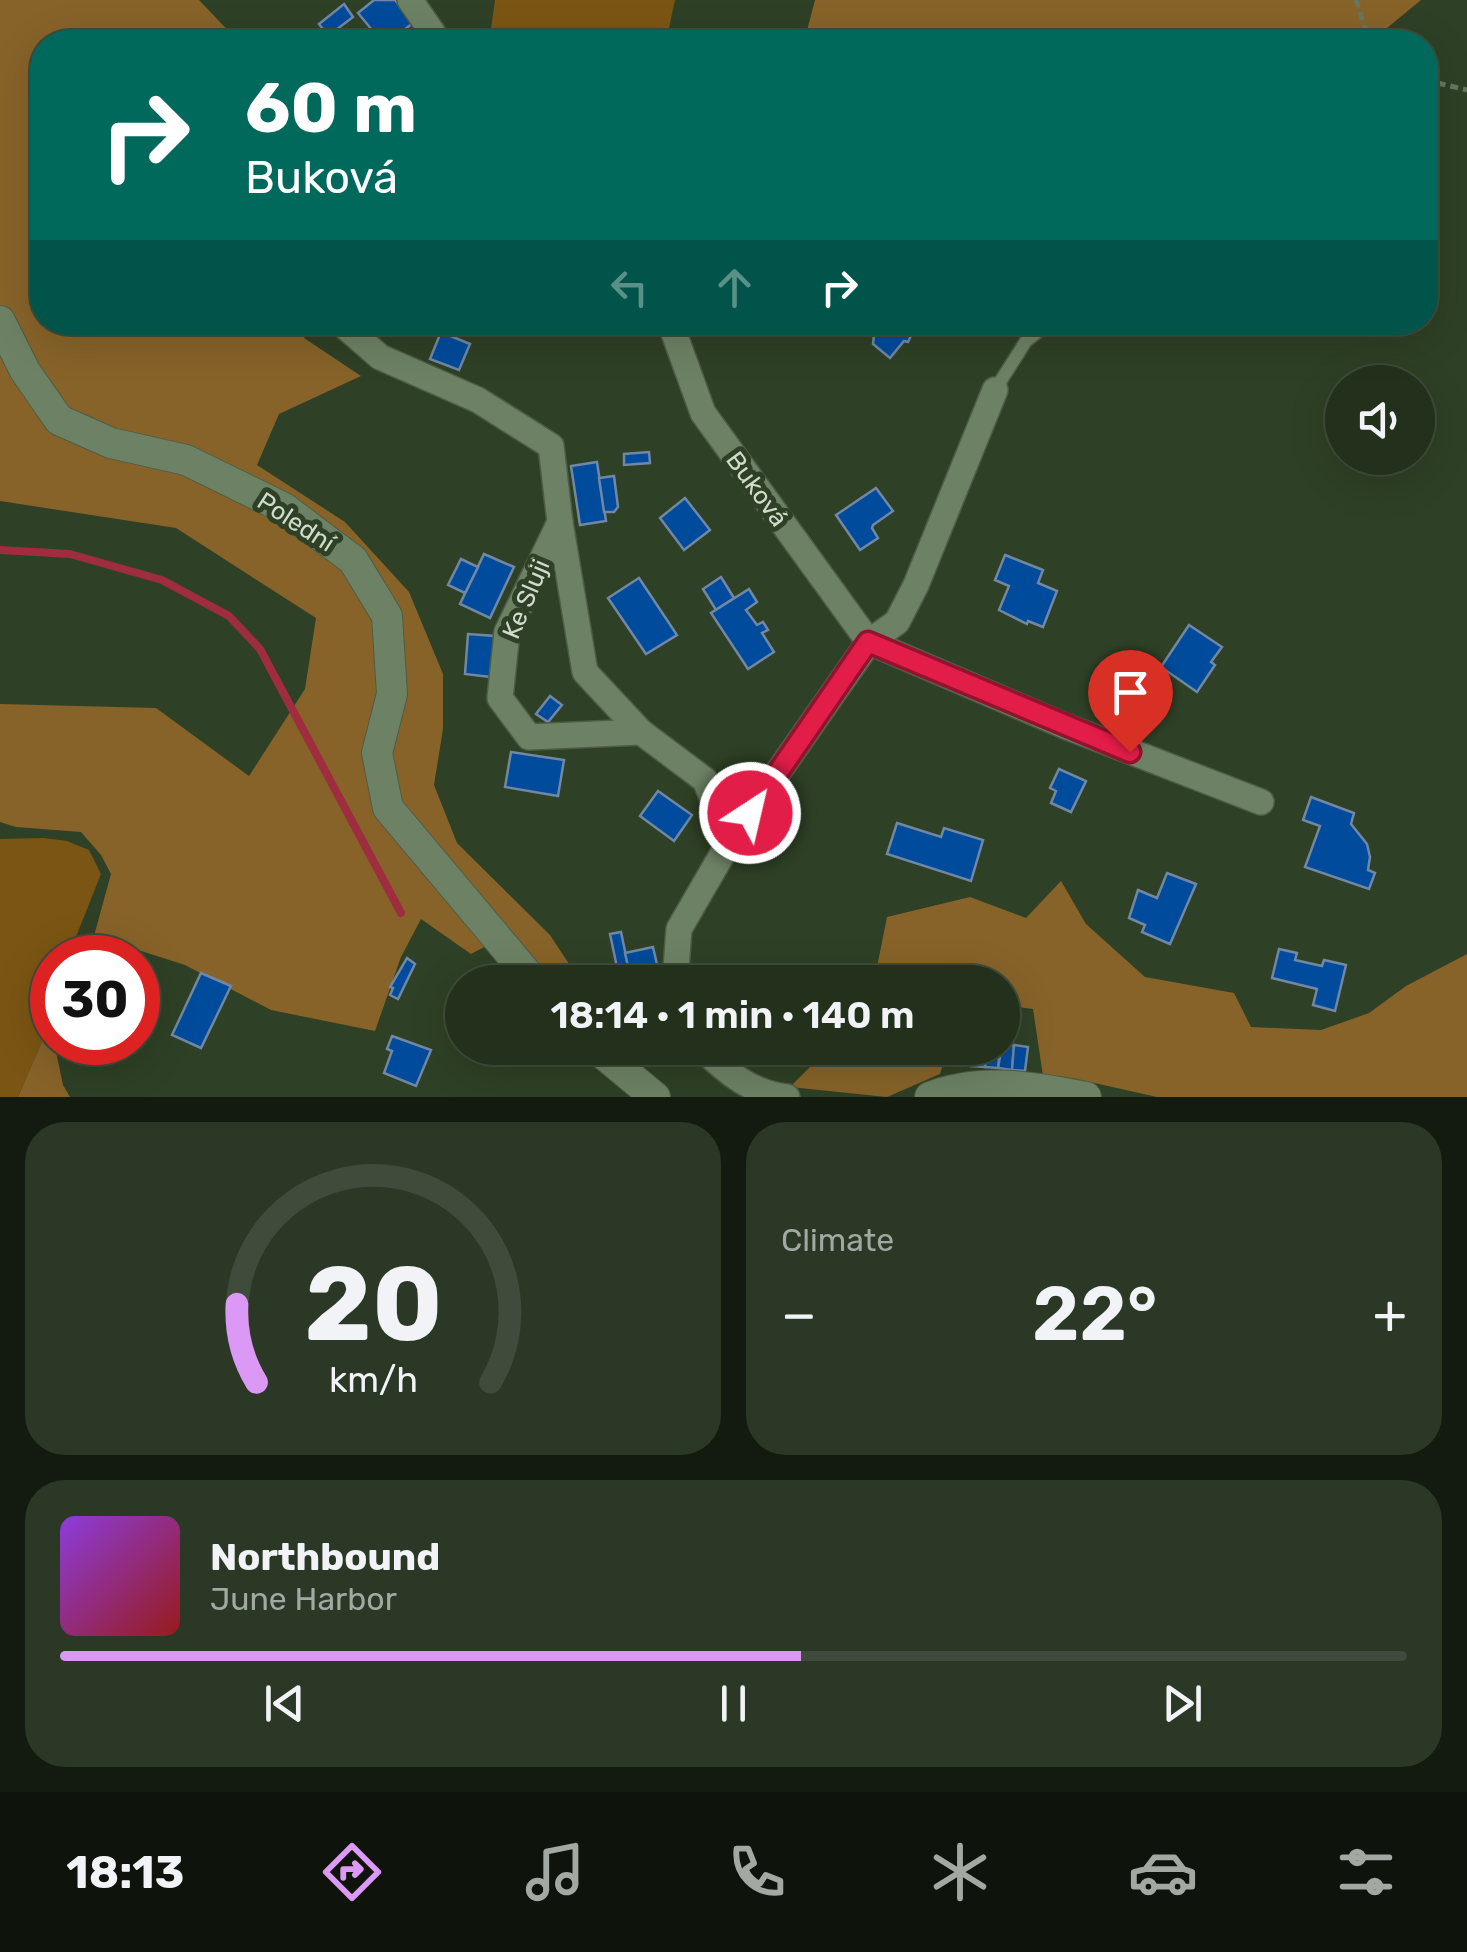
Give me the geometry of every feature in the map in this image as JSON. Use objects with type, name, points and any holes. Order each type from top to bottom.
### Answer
[{"type":"street","points":[[410,0],[433,30]]},
{"type":"street","name":"Polední","points":[[0,320],[25,370],[59,420],[111,443],[186,460],[284,508],[352,560],[387,616],[392,694],[376,753],[388,808],[520,965]]},
{"type":"street","name":"Ke Sluji","points":[[354,335],[380,358],[478,400],[552,446],[560,522],[586,672],[641,732],[705,780],[730,841]]},
{"type":"street","name":"Buková","points":[[675,335],[703,413],[868,642]]},
{"type":"street","points":[[676,965],[679,929],[730,841],[868,642],[896,622],[995,390]]},
{"type":"street","name":"Ke Sluji","points":[[560,522],[506,632],[500,698],[529,736],[641,732]]},
{"type":"street","points":[[868,642],[1065,726],[1261,802]]},
{"type":"street","points":[[616,1065],[655,1097]]},
{"type":"street","points":[[719,1065],[730,1076],[770,1095],[787,1097]]},
{"type":"street","points":[[930,1097],[952,1088],[991,1086],[1036,1088],[1086,1097]]},
{"type":"lane","points":[[995,390],[1034,335]]},
{"type":"path","points":[[1356,0],[1366,30]]},
{"type":"path","points":[[1438,83],[1467,90]]},
{"type":"shaded area","points":[[0,0],[199,0],[228,30],[30,30],[30,335],[305,335],[304,338],[361,376],[279,414],[257,465],[345,522],[409,592],[443,674],[443,729],[434,785],[457,843],[550,935],[570,965],[536,965],[507,935],[471,954],[421,919],[401,957],[375,1031],[271,1010],[185,965],[160,957],[160,935],[94,935],[111,874],[101,855],[81,832],[16,827],[0,822],[0,704],[156,708],[249,776],[305,689],[316,618],[176,528],[0,501]]},
{"type":"shaded area","points":[[495,0],[675,0],[669,30],[491,30]]},
{"type":"shaded area","points":[[815,0],[1421,0],[1385,30],[807,30]]},
{"type":"shaded area","points":[[0,839],[67,841],[89,850],[101,874],[77,935],[30,935],[32,1065],[18,1097],[0,1097]]},
{"type":"shaded area","points":[[1061,881],[1086,924],[1145,977],[1234,993],[1251,1027],[1321,1030],[1369,1013],[1406,986],[1467,954],[1467,1097],[1157,1097],[1072,1078],[1043,1076],[1033,1009],[1020,1007],[1020,965],[877,965],[887,917],[970,897],[1026,918]]},
{"type":"shaded area","points":[[32,1065],[59,1065],[70,1097],[18,1097]]},
{"type":"shaded area","points":[[812,1065],[943,1065],[940,1074],[887,1097],[790,1087]]},
{"type":"building","points":[[374,0],[395,0],[413,23],[404,30],[372,30],[358,13]]},
{"type":"building","points":[[344,4],[353,17],[336,30],[324,30],[319,24]]},
{"type":"building","points":[[440,335],[470,344],[459,370],[430,359]]},
{"type":"building","points":[[874,335],[911,335],[890,358],[873,344]]},
{"type":"building","points":[[649,452],[650,463],[624,465],[624,454]]},
{"type":"building","points":[[597,462],[606,521],[580,525],[571,466]]},
{"type":"building","points":[[614,476],[618,507],[614,512],[604,512],[599,478]]},
{"type":"building","points":[[876,488],[893,511],[873,525],[878,538],[860,550],[836,515]]},
{"type":"building","points":[[685,498],[710,530],[684,550],[660,518]]},
{"type":"building","points":[[484,554],[514,567],[490,618],[460,604]]},
{"type":"building","points":[[1005,555],[1043,570],[1038,583],[1057,591],[1043,627],[999,610],[1009,586],[995,580]]},
{"type":"building","points":[[461,559],[478,567],[465,593],[448,585]]},
{"type":"building","points":[[721,577],[734,598],[716,610],[703,589]]},
{"type":"building","points":[[639,578],[677,635],[646,654],[608,598]]},
{"type":"building","points":[[749,589],[757,602],[746,610],[757,625],[763,622],[768,630],[762,633],[774,652],[748,669],[711,613]]},
{"type":"building","points":[[1189,625],[1222,647],[1197,692],[1161,667]]},
{"type":"building","points":[[468,634],[495,636],[491,677],[465,674]]},
{"type":"building","points":[[1132,670],[1151,683],[1134,708],[1116,695]]},
{"type":"building","points":[[550,696],[562,705],[548,722],[536,714]]},
{"type":"building","points":[[511,752],[564,760],[558,796],[505,787]]},
{"type":"building","points":[[1059,769],[1086,781],[1071,812],[1051,803],[1056,791],[1050,788]]},
{"type":"building","points":[[658,791],[692,815],[674,841],[640,816]]},
{"type":"building","points":[[1311,797],[1354,813],[1351,824],[1367,844],[1368,870],[1375,873],[1369,889],[1305,867],[1320,826],[1303,820]]},
{"type":"building","points":[[897,823],[941,837],[944,828],[983,840],[971,881],[887,854]]},
{"type":"building","points":[[1167,873],[1196,884],[1170,944],[1142,932],[1145,925],[1129,918],[1138,890],[1157,898]]},
{"type":"building","points":[[621,932],[628,965],[616,965],[610,934]]},
{"type":"building","points":[[653,947],[657,965],[628,965],[625,953]]},
{"type":"building","points":[[1279,949],[1297,953],[1295,960],[1322,966],[1324,960],[1346,965],[1335,1011],[1313,1005],[1317,989],[1272,978]]},
{"type":"building","points":[[407,958],[415,964],[398,999],[390,995],[390,987]]},
{"type":"building","points":[[201,973],[231,986],[201,1048],[172,1035]]},
{"type":"building","points":[[392,1036],[431,1050],[416,1086],[384,1073],[392,1051],[387,1049]]},
{"type":"building","points":[[1020,1046],[1028,1047],[1025,1071],[1012,1070],[1012,1065],[1020,1065]]},
{"type":"waterway","points":[[0,550],[70,554],[162,580],[229,616],[260,649],[401,913]]},
{"type":"route","points":[[750,813],[868,642],[1130,752]]}]
